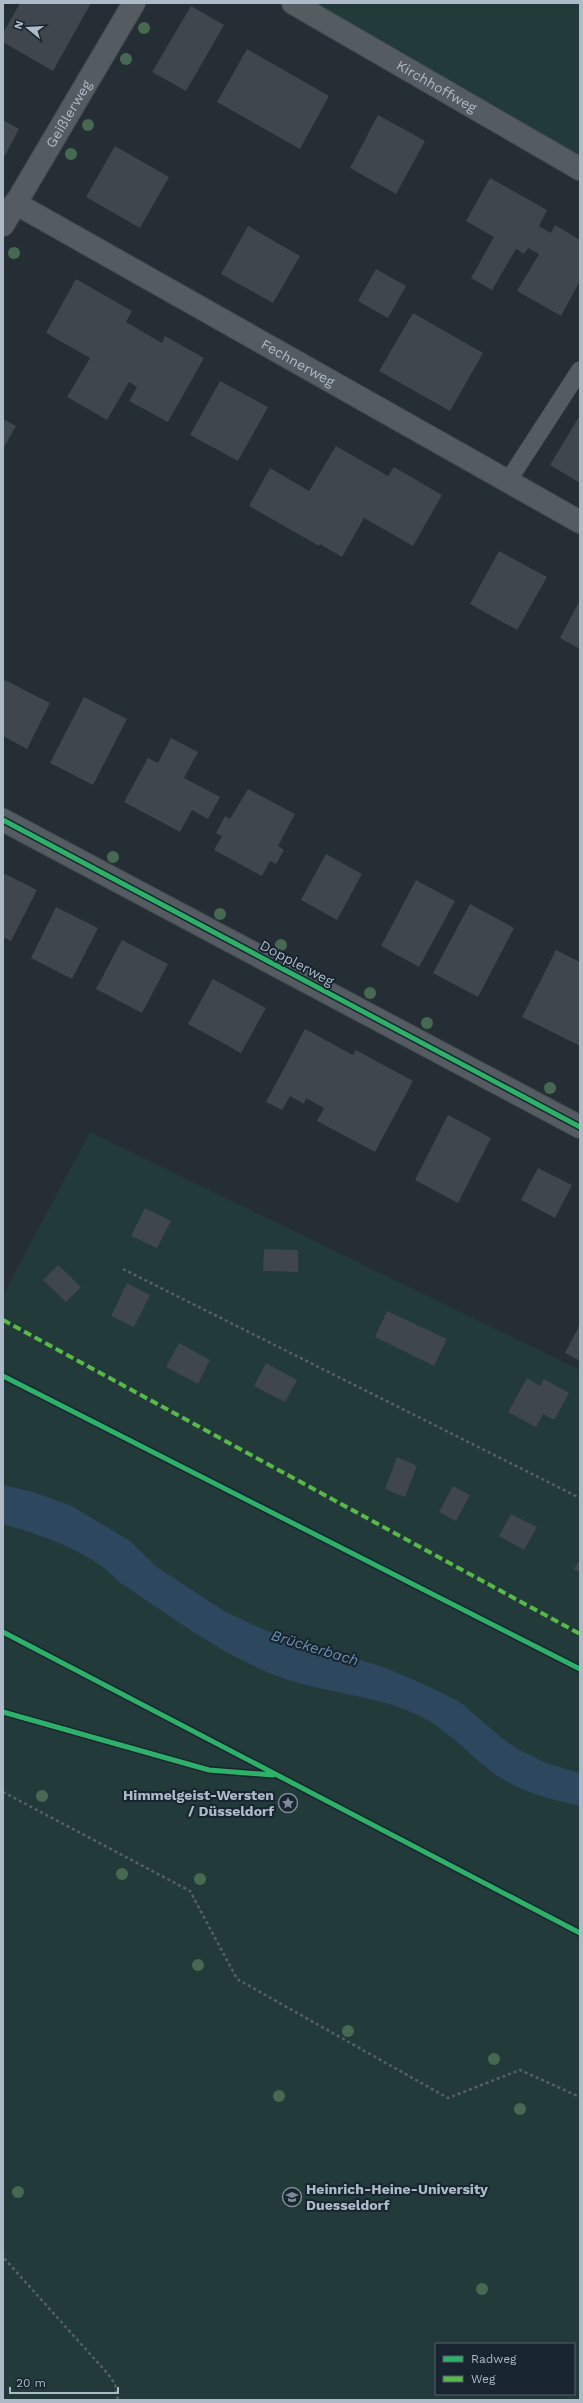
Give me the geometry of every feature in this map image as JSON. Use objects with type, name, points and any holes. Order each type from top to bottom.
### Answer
[{"type":"street","name":"Geißlerweg","points":[[3,224],[134,3]]},
{"type":"street","name":"Kirchhoffweg","points":[[293,3],[580,169]]},
{"type":"street","name":"Fechnerweg","points":[[15,203],[580,522]]},
{"type":"street","name":"Dopplerweg","points":[[3,820],[580,1128]]},
{"type":"lane","points":[[508,481],[580,370]]},
{"type":"path","points":[[124,1269],[580,1498]]},
{"type":"path","points":[[3,1792],[190,1891],[237,1979],[448,2098],[520,2070],[580,2097]]},
{"type":"path","points":[[3,2253],[3,2257],[108,2374],[115,2384],[118,2400]]},
{"type":"green space","points":[[303,3],[580,3],[580,164]]},
{"type":"green space","points":[[90,1132],[580,1370],[580,2400],[3,2400],[3,1295]]},
{"type":"water","name":"Brückerbach","points":[[3,1485],[33,1492],[70,1505],[130,1541],[157,1567],[224,1611],[267,1631],[386,1668],[460,1702],[503,1739],[520,1750],[546,1763],[580,1773],[580,1806],[519,1788],[501,1778],[489,1770],[447,1734],[424,1718],[411,1712],[396,1706],[317,1688],[286,1679],[264,1671],[221,1649],[179,1623],[119,1582],[108,1571],[81,1553],[34,1533],[3,1524]]},
{"type":"building","points":[[20,3],[91,3],[53,71],[3,42],[3,33]]},
{"type":"building","points":[[191,6],[224,25],[186,91],[152,72]]},
{"type":"building","points":[[247,49],[329,96],[300,149],[217,102]]},
{"type":"building","points":[[378,115],[425,141],[396,194],[350,168]]},
{"type":"building","points":[[3,120],[19,129],[3,159]]},
{"type":"building","points":[[115,146],[169,177],[140,228],[86,197]]},
{"type":"building","points":[[490,178],[547,210],[539,226],[551,233],[555,225],[580,240],[580,281],[561,316],[517,291],[539,254],[528,248],[524,254],[516,249],[492,290],[471,278],[494,237],[466,221]]},
{"type":"building","points":[[248,226],[300,256],[273,303],[221,274]]},
{"type":"building","points":[[376,269],[406,286],[388,318],[358,301]]},
{"type":"building","points":[[76,279],[132,311],[126,322],[162,343],[165,336],[204,358],[168,422],[129,401],[137,387],[129,382],[107,420],[67,397],[90,358],[46,333]]},
{"type":"building","points":[[413,313],[483,353],[450,411],[379,371]]},
{"type":"building","points":[[220,381],[268,407],[238,461],[190,435]]},
{"type":"building","points":[[580,415],[580,483],[550,465]]},
{"type":"building","points":[[3,419],[16,426],[3,449]]},
{"type":"building","points":[[336,446],[388,476],[394,467],[442,495],[413,546],[364,518],[342,557],[320,544],[319,546],[249,506],[270,468],[309,491]]},
{"type":"building","points":[[499,551],[547,577],[517,630],[470,604]]},
{"type":"building","points":[[580,600],[580,649],[560,638]]},
{"type":"building","points":[[3,679],[50,703],[27,749],[3,736]]},
{"type":"building","points":[[84,697],[127,719],[93,785],[50,763]]},
{"type":"building","points":[[171,738],[198,752],[184,778],[220,797],[208,819],[192,810],[180,832],[124,802],[148,758],[158,763]]},
{"type":"building","points":[[248,789],[295,814],[278,846],[284,850],[276,864],[270,861],[262,876],[214,850],[222,836],[216,833],[225,816],[230,819]]},
{"type":"building","points":[[326,854],[362,874],[337,920],[301,900]]},
{"type":"building","points":[[3,873],[37,890],[11,941],[3,937]]},
{"type":"building","points":[[416,880],[455,901],[419,967],[381,946]]},
{"type":"building","points":[[470,904],[514,928],[478,997],[433,973]]},
{"type":"building","points":[[56,907],[98,928],[72,979],[31,958]]},
{"type":"building","points":[[122,940],[168,964],[142,1013],[96,989]]},
{"type":"building","points":[[556,950],[580,962],[580,1046],[522,1017]]},
{"type":"building","points":[[213,979],[266,1008],[241,1053],[188,1024]]},
{"type":"building","points":[[305,1029],[353,1055],[356,1050],[413,1081],[375,1152],[317,1121],[324,1108],[306,1098],[304,1104],[290,1096],[282,1110],[266,1102]]},
{"type":"building","points":[[448,1115],[491,1138],[458,1203],[415,1180]]},
{"type":"building","points":[[538,1168],[572,1185],[555,1218],[521,1200]]},
{"type":"building","points":[[145,1208],[171,1221],[157,1248],[131,1236]]},
{"type":"building","points":[[264,1249],[298,1250],[298,1272],[263,1271]]},
{"type":"building","points":[[58,1265],[81,1287],[66,1302],[43,1280]]},
{"type":"building","points":[[127,1283],[150,1295],[134,1327],[111,1316]]},
{"type":"building","points":[[387,1311],[447,1339],[434,1366],[375,1337]]},
{"type":"building","points":[[580,1326],[580,1361],[565,1353]]},
{"type":"building","points":[[179,1343],[210,1360],[198,1384],[166,1367]]},
{"type":"building","points":[[266,1363],[297,1380],[285,1402],[254,1386]]},
{"type":"building","points":[[527,1378],[540,1386],[544,1379],[569,1393],[554,1420],[543,1414],[536,1427],[508,1412]]},
{"type":"building","points":[[397,1457],[417,1466],[405,1497],[385,1489]]},
{"type":"building","points":[[453,1486],[470,1495],[456,1521],[439,1512]]},
{"type":"building","points":[[511,1514],[537,1527],[524,1550],[499,1536]]},
{"type":"building","points":[[580,1559],[580,1572],[574,1569]]},
{"type":"marked path","points":[[3,1320],[580,1634]]},
{"type":"cycle path","points":[[3,820],[580,1127]]},
{"type":"cycle path","points":[[3,1376],[580,1669]]},
{"type":"cycle path","points":[[3,1632],[580,1933]]},
{"type":"cycle path","points":[[3,1712],[209,1770],[273,1775]]},
{"type":"place","name":"Himmelgeist-Wersten / Düsseldorf","points":[[288,1803]]},
{"type":"place","name":"Heinrich-Heine-University Duesseldorf","points":[[292,2197]]}]
